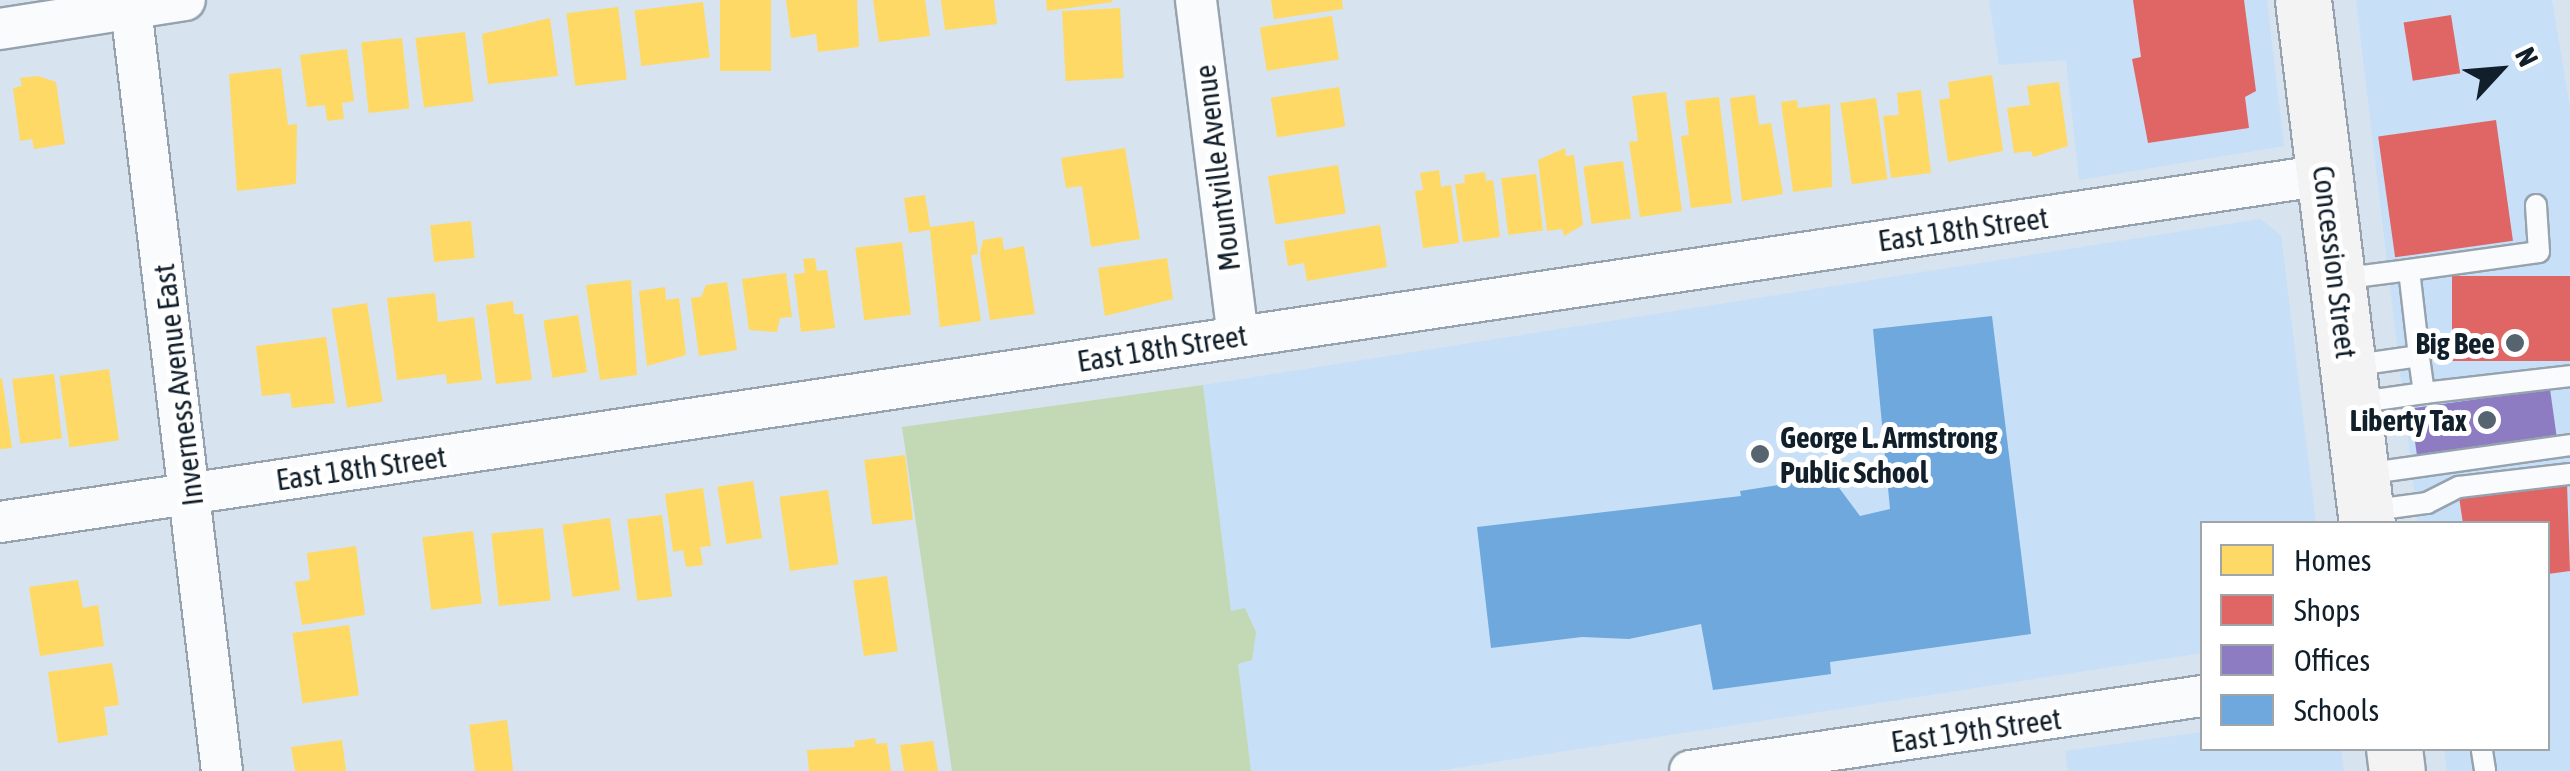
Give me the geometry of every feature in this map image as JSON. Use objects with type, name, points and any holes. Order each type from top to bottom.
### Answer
[{"type":"main road","name":"Concession Street","points":[[2303,0],[2365,503]]},
{"type":"street","points":[[0,28],[131,4],[185,0]]},
{"type":"street","name":"Mountville Avenue","points":[[1196,0],[1238,336]]},
{"type":"street","name":"Inverness Avenue East","points":[[131,4],[222,771]]},
{"type":"street","name":"East 18th Street","points":[[0,522],[2324,175]]},
{"type":"street","name":"East 19th Street","points":[[1690,771],[2200,696]]},
{"type":"lane","points":[[2338,279],[2539,252],[2536,206]]},
{"type":"lane","points":[[2409,270],[2424,392]]},
{"type":"lane","points":[[2350,385],[2419,356]]},
{"type":"lane","points":[[2350,385],[2424,392],[2570,376]]},
{"type":"lane","points":[[2365,503],[2570,445]]},
{"type":"lane","points":[[2365,503],[2427,503],[2459,487],[2570,474]]},
{"type":"shaded area","points":[[1989,0],[2267,0],[2284,146],[2079,180],[2066,60],[1999,65]]},
{"type":"shaded area","points":[[2356,0],[2552,0],[2570,107],[2570,771],[2447,771],[2444,751],[2550,751],[2550,521],[2418,521]]},
{"type":"shaded area","name":"George L. Armstrong Public School","points":[[2260,219],[2281,235],[2316,521],[2200,521],[2200,653],[1437,771],[1251,771],[1203,385]]},
{"type":"shaded area","points":[[2200,732],[2200,751],[2341,751],[2344,771],[2068,771],[2065,751]]},
{"type":"green space","points":[[1203,385],[1231,611],[1245,608],[1256,632],[1252,660],[1238,664],[1251,771],[952,771],[902,427]]},
{"type":"building: Homes","points":[[720,0],[771,0],[771,71],[720,71]]},
{"type":"building: Homes","points":[[786,0],[857,0],[859,47],[818,52],[816,34],[791,38]]},
{"type":"building: Homes","points":[[873,0],[925,0],[930,36],[879,42]]},
{"type":"building: Homes","points":[[941,0],[994,0],[997,24],[945,30]]},
{"type":"building: Homes","points":[[1046,0],[1112,0],[1113,2],[1047,11]]},
{"type":"building: Homes","points":[[1271,0],[1342,0],[1343,9],[1274,19]]},
{"type":"building: Homes","points":[[703,2],[710,58],[641,66],[635,10]]},
{"type":"building: Homes","points":[[618,7],[627,79],[575,86],[566,13]]},
{"type":"building: Homes","points":[[1120,8],[1124,78],[1066,81],[1062,11]]},
{"type":"building: Homes","points":[[1332,16],[1339,59],[1267,71],[1260,27]]},
{"type":"building: Homes","points":[[550,18],[558,76],[488,84],[482,34]]},
{"type":"building: Homes","points":[[465,32],[474,101],[424,108],[415,38]]},
{"type":"building: Homes","points":[[402,38],[409,109],[369,113],[361,42]]},
{"type":"building: Homes","points":[[347,49],[354,101],[342,103],[344,119],[327,121],[325,105],[307,107],[300,55]]},
{"type":"building: Homes","points":[[281,68],[288,125],[297,124],[296,184],[237,191],[229,74]]},
{"type":"building: Homes","points":[[1992,75],[2003,151],[1948,162],[1939,100],[1950,98],[1948,82]]},
{"type":"building: Homes","points":[[38,76],[56,82],[65,144],[34,149],[32,139],[20,141],[13,88],[22,86],[20,78]]},
{"type":"building: Homes","points":[[2059,82],[2068,146],[2033,157],[2031,151],[2014,153],[2007,108],[2030,105],[2027,86]]},
{"type":"building: Homes","points":[[1339,87],[1345,127],[1277,137],[1271,98]]},
{"type":"building: Homes","points":[[1921,90],[1931,173],[1891,178],[1883,116],[1899,115],[1897,93]]},
{"type":"building: Homes","points":[[1666,92],[1682,211],[1640,217],[1629,142],[1638,141],[1632,96]]},
{"type":"building: Homes","points":[[1755,95],[1759,125],[1771,123],[1783,194],[1742,201],[1730,98]]},
{"type":"building: Homes","points":[[1719,97],[1732,203],[1691,208],[1681,136],[1689,135],[1685,101]]},
{"type":"building: Homes","points":[[1876,98],[1887,179],[1852,184],[1840,103]]},
{"type":"building: Homes","points":[[1797,100],[1798,108],[1830,104],[1832,187],[1793,192],[1781,102]]},
{"type":"building: Homes","points":[[1125,148],[1140,239],[1091,247],[1082,186],[1066,188],[1061,158]]},
{"type":"building: Homes","points":[[1565,148],[1566,156],[1574,155],[1583,225],[1564,236],[1562,229],[1547,231],[1538,160]]},
{"type":"building: Homes","points":[[1623,161],[1631,218],[1591,224],[1583,167]]},
{"type":"building: Homes","points":[[1338,165],[1346,213],[1276,225],[1268,176]]},
{"type":"building: Homes","points":[[1439,170],[1441,187],[1451,185],[1459,243],[1423,248],[1415,191],[1423,190],[1420,173]]},
{"type":"building: Homes","points":[[1485,172],[1486,181],[1493,180],[1500,237],[1463,242],[1455,184],[1465,183],[1464,175]]},
{"type":"building: Homes","points":[[1536,174],[1543,231],[1508,235],[1501,178]]},
{"type":"building: Homes","points":[[925,195],[930,227],[974,221],[978,254],[971,255],[981,321],[940,327],[930,230],[909,233],[904,198]]},
{"type":"building: Homes","points":[[471,221],[475,258],[434,262],[430,225]]},
{"type":"building: Homes","points":[[1380,225],[1387,267],[1307,281],[1304,263],[1288,266],[1284,241]]},
{"type":"building: Homes","points":[[1002,237],[1004,250],[1024,246],[1035,314],[990,320],[980,253],[983,240]]},
{"type":"building: Homes","points":[[902,242],[911,314],[864,320],[855,248]]},
{"type":"building: Homes","points":[[815,258],[817,271],[827,270],[835,328],[801,332],[794,274],[805,273],[803,259]]},
{"type":"building: Homes","points":[[1167,258],[1173,299],[1105,316],[1098,268]]},
{"type":"building: Homes","points":[[786,273],[792,317],[780,318],[777,332],[749,330],[742,279]]},
{"type":"building: Homes","points":[[631,280],[637,375],[600,380],[586,285]]},
{"type":"building: Homes","points":[[727,282],[737,350],[699,356],[691,298],[701,297],[706,285]]},
{"type":"building: Homes","points":[[665,287],[666,300],[679,298],[686,355],[647,366],[639,291]]},
{"type":"building: Homes","points":[[435,293],[438,322],[474,317],[482,380],[447,384],[446,374],[397,380],[387,298]]},
{"type":"building: Homes","points":[[513,301],[514,314],[523,314],[532,380],[496,384],[486,305]]},
{"type":"building: Homes","points":[[367,303],[383,402],[347,407],[331,309]]},
{"type":"building: Homes","points":[[578,315],[587,372],[553,378],[543,320]]},
{"type":"building: Homes","points":[[326,337],[335,403],[292,408],[290,393],[262,396],[256,346]]},
{"type":"building: Homes","points":[[109,369],[119,440],[70,447],[59,376]]},
{"type":"building: Homes","points":[[54,374],[62,439],[20,444],[12,379]]},
{"type":"building: Homes","points":[[0,379],[12,448],[0,449]]},
{"type":"building: Homes","points":[[905,455],[913,520],[872,525],[864,460]]},
{"type":"building: Homes","points":[[753,481],[762,538],[727,544],[717,487]]},
{"type":"building: Homes","points":[[703,488],[711,546],[700,547],[703,565],[686,567],[683,550],[673,552],[665,494]]},
{"type":"building: Homes","points":[[828,490],[838,564],[790,571],[779,497]]},
{"type":"building: Homes","points":[[662,515],[672,596],[637,601],[627,519]]},
{"type":"building: Homes","points":[[610,518],[620,590],[573,597],[562,525]]},
{"type":"building: Homes","points":[[543,528],[551,601],[499,606],[491,533]]},
{"type":"building: Homes","points":[[473,531],[482,603],[431,610],[422,537]]},
{"type":"building: Homes","points":[[356,546],[365,615],[302,625],[295,582],[310,580],[307,553]]},
{"type":"building: Homes","points":[[887,576],[898,651],[864,656],[853,581]]},
{"type":"building: Homes","points":[[78,580],[83,608],[98,605],[104,646],[40,656],[29,587]]},
{"type":"building: Homes","points":[[349,625],[359,695],[302,703],[293,633]]},
{"type":"building: Homes","points":[[112,663],[119,705],[104,707],[108,735],[58,743],[48,672]]},
{"type":"building: Homes","points":[[507,720],[513,771],[475,771],[469,725]]},
{"type":"building: Homes","points":[[875,738],[876,744],[887,743],[891,771],[809,771],[807,750],[855,747],[854,741]]},
{"type":"building: Homes","points":[[342,740],[346,771],[295,771],[291,747]]},
{"type":"building: Homes","points":[[933,741],[938,771],[904,771],[900,745]]},
{"type":"building: Shops","points":[[2133,0],[2244,0],[2256,91],[2245,97],[2249,128],[2148,143],[2132,59],[2141,57]]},
{"type":"building: Shops","points":[[2451,15],[2460,73],[2413,81],[2404,23]]},
{"type":"building: Shops","points":[[2496,120],[2513,241],[2395,257],[2378,137]]},
{"type":"building: Shops","points":[[2452,276],[2570,276],[2570,361],[2452,361]]},
{"type":"building: Shops","points":[[2567,483],[2570,571],[2550,574],[2550,521],[2463,521],[2459,497]]},
{"type":"building: Offices","points":[[2550,389],[2557,441],[2418,461],[2410,409]]},
{"type":"building: Schools","points":[[1992,316],[2031,634],[1830,662],[1831,674],[1713,690],[1701,624],[1629,639],[1582,637],[1491,648],[1477,527],[1741,496],[1740,491],[1831,477],[1860,516],[1890,509],[1873,329]]},
{"type":"place","name":"Big Bee","points":[[2515,343]]},
{"type":"place","name":"Liberty Tax","points":[[2487,420]]},
{"type":"place","name":"George L. Armstrong Public School","points":[[1760,454]]}]
